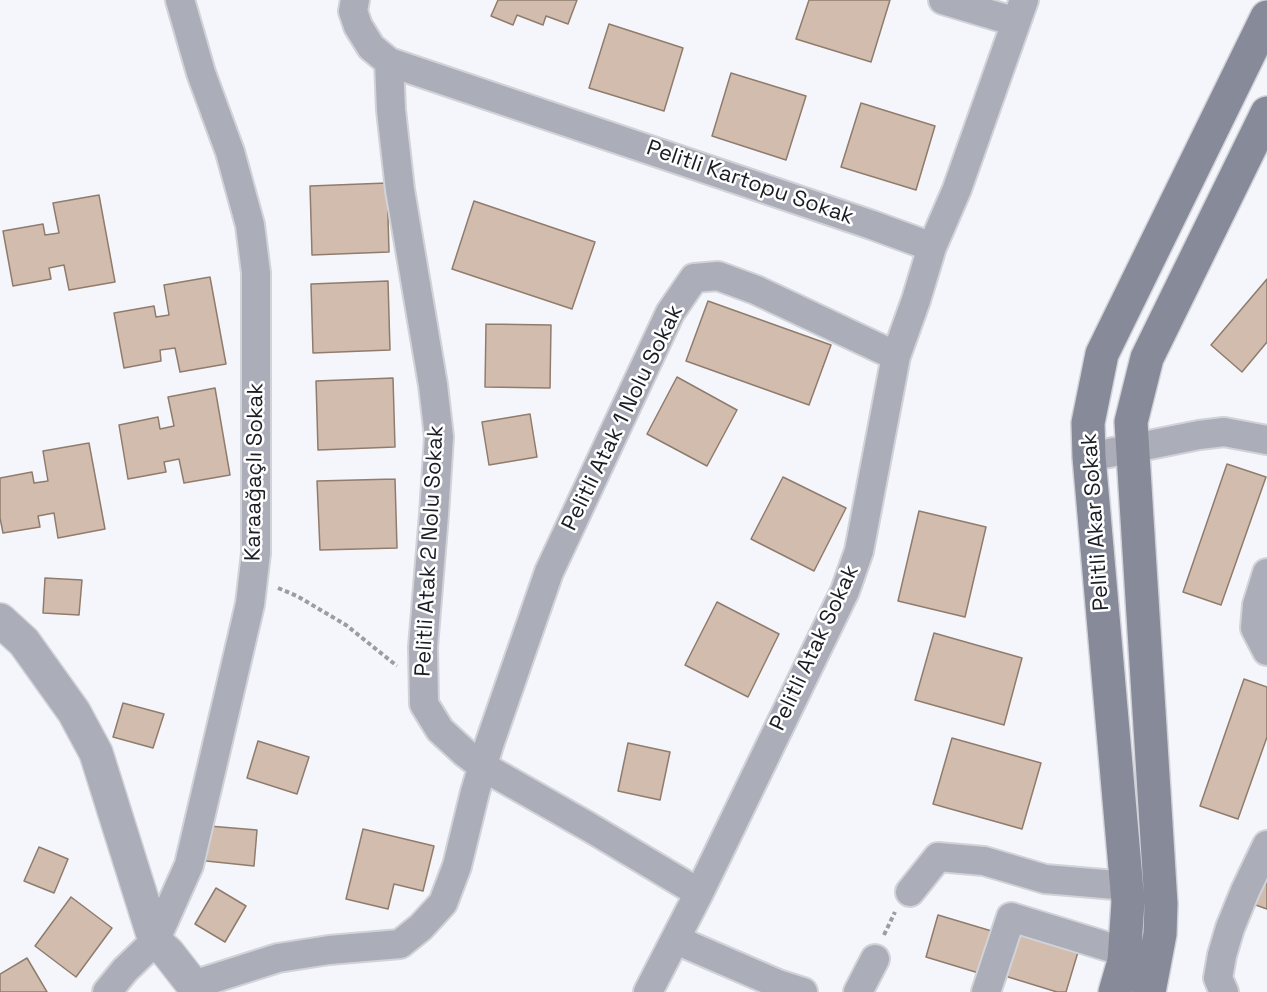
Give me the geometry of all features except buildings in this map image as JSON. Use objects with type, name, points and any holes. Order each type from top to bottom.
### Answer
[{"type":"main road","name":"Pelitli Akar Sokak","points":[[1114,992],[1124,962],[1128,902],[1089,457],[1088,423],[1102,354],[1267,17]]},
{"type":"main road","name":"Pelitli Akar Sokak","points":[[1149,992],[1160,934],[1161,904],[1131,422],[1147,358],[1267,113]]},
{"type":"street","name":"Karaağaçlı Sokak","points":[[155,941],[189,865],[250,604],[256,553],[256,273],[250,225],[230,152],[201,73],[180,0]]},
{"type":"street","name":"Pelitli Kartopu Sokak","points":[[355,0],[353,11],[358,26],[371,47],[389,62],[932,247]]},
{"type":"street","points":[[932,247],[957,189],[1019,11],[943,0]]},
{"type":"street","name":"Pelitli Atak 2 Nolu Sokak","points":[[389,62],[390,110],[400,190],[433,385],[439,437],[423,647],[424,704],[440,730],[482,766]]},
{"type":"street","name":"Pelitli Atak Sokak","points":[[648,992],[699,893],[845,591],[859,551],[896,356],[932,247]]},
{"type":"street","name":"Pelitli Atak 1 Nolu Sokak","points":[[194,988],[278,958],[329,950],[400,944],[422,927],[443,903],[457,866],[482,766],[549,572],[670,313],[694,278],[718,276],[756,290],[896,356]]},
{"type":"street","points":[[1089,457],[1224,432],[1267,440]]},
{"type":"street","points":[[1261,640],[1257,606],[1267,573]]},
{"type":"street","points":[[0,620],[24,642],[74,712],[96,753],[155,941],[168,953],[194,988]]},
{"type":"street","points":[[482,766],[590,827],[699,893]]},
{"type":"street","points":[[1221,985],[1221,955],[1230,928],[1245,891],[1266,852]]},
{"type":"street","points":[[909,892],[938,857],[984,861],[1045,879],[1127,886]]},
{"type":"street","points":[[986,992],[1011,917],[1125,952]]},
{"type":"street","points":[[676,938],[778,984],[803,992]]},
{"type":"street","points":[[107,992],[125,970],[155,941]]},
{"type":"street","points":[[858,992],[875,958]]},
{"type":"path","points":[[253,578],[297,596],[346,625],[424,687]]},
{"type":"path","points":[[875,958],[892,917],[902,898],[909,892]]}]
